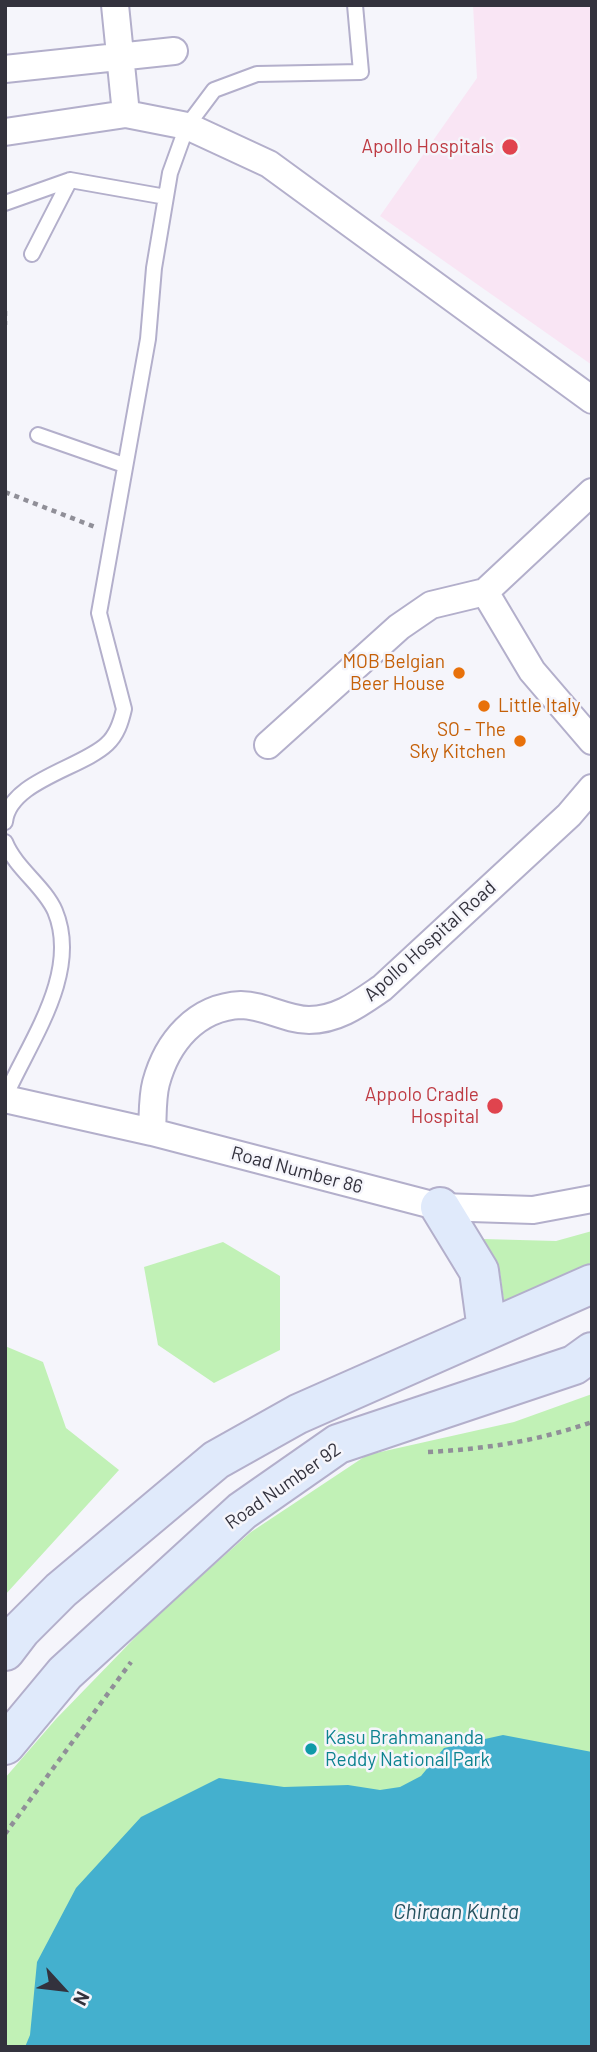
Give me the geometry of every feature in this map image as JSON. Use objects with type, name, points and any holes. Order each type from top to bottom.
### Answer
[{"type":"main road","points":[[440,1207],[479,1271],[487,1331]]},
{"type":"main road","points":[[5,1651],[21,1630],[61,1590],[216,1460],[298,1414],[592,1284]]},
{"type":"main road","name":"Road Number 92","points":[[5,1745],[65,1673],[242,1511],[338,1444],[574,1365],[592,1352]]},
{"type":"street","points":[[115,5],[126,114]]},
{"type":"street","points":[[5,69],[174,51]]},
{"type":"street","points":[[5,132],[126,114],[187,126],[269,164],[592,400]]},
{"type":"street","points":[[268,744],[399,627],[431,605],[485,592],[592,492]]},
{"type":"street","points":[[485,592],[532,671],[592,741]]},
{"type":"street","name":"Apollo Hospital Road","points":[[152,1132],[156,1083],[175,1039],[196,1018],[220,1009],[243,1005],[309,1020],[334,1016],[353,1009],[382,988],[569,815],[592,788]]},
{"type":"street","name":"Road Number 86","points":[[5,1098],[152,1132],[440,1207],[533,1210],[592,1199]]},
{"type":"lane","points":[[5,821],[16,798],[45,778],[99,750],[110,742],[120,725],[124,709],[99,614],[148,339],[154,268],[170,173],[187,126],[215,90],[257,74],[361,72],[355,5]]},
{"type":"lane","points":[[5,203],[70,180],[166,197]]},
{"type":"lane","points":[[32,254],[70,180]]},
{"type":"lane","points":[[38,435],[124,466]]},
{"type":"lane","points":[[5,842],[11,857],[54,910],[63,942],[63,958],[52,997],[5,1098]]},
{"type":"path","points":[[5,312],[5,326]]},
{"type":"path","points":[[5,492],[112,534]]},
{"type":"path","points":[[422,1452],[488,1449],[557,1434],[592,1422]]},
{"type":"path","points":[[5,1834],[140,1650]]},
{"type":"shaded area","name":"Apollo Hospitals","points":[[473,5],[592,5],[592,365],[380,216],[477,78]]},
{"type":"green space","points":[[592,1231],[592,1262],[565,1279],[504,1301],[500,1273],[483,1239],[556,1241]]},
{"type":"green space","points":[[223,1242],[280,1276],[280,1350],[214,1383],[158,1345],[144,1267]]},
{"type":"green space","points":[[5,1346],[43,1362],[66,1428],[119,1470],[5,1595]]},
{"type":"green space","name":"Kasu Brahmananda Reddy National Park","points":[[592,1394],[592,2047],[5,2047],[5,1778],[56,1719],[155,1617],[251,1532],[367,1455],[514,1422]]},
{"type":"water","name":"Chiraan Kunta","points":[[503,1735],[592,1752],[592,2047],[25,2047],[30,2035],[37,1962],[76,1888],[141,1817],[219,1778],[284,1787],[348,1785],[380,1790],[400,1787],[421,1776],[444,1748]]},
{"type":"place","name":"Apollo Hospitals","points":[[510,147]]},
{"type":"place","name":"MOB Belgian Beer House","points":[[459,673]]},
{"type":"place","name":"Little Italy","points":[[484,706]]},
{"type":"place","name":"SO - The Sky Kitchen","points":[[520,741]]},
{"type":"place","name":"Appolo Cradle Hospital","points":[[495,1106]]},
{"type":"place","name":"Kasu Brahmananda Reddy National Park","points":[[311,1749]]}]
